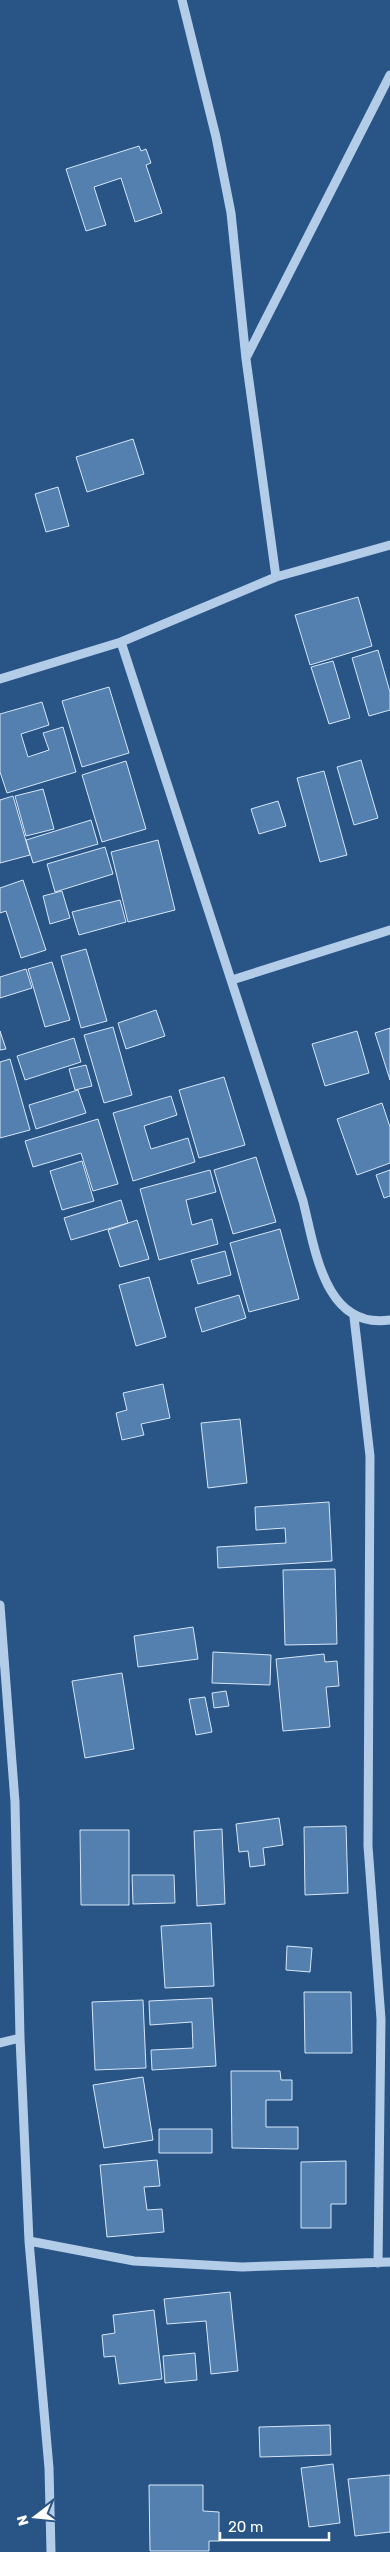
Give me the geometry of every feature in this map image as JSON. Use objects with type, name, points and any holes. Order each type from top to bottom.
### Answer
[{"type":"street","points":[[182,0],[216,137],[231,213],[246,359],[276,577]]},
{"type":"street","points":[[246,359],[390,75]]},
{"type":"street","points":[[0,679],[121,642],[276,577],[390,545]]},
{"type":"street","points":[[121,642],[303,1201],[318,1262],[331,1294],[354,1317],[381,1321],[390,1320]]},
{"type":"street","points":[[232,980],[390,930]]},
{"type":"street","points":[[354,1317],[370,1456],[367,1762],[368,1846],[381,2019],[378,2263]]},
{"type":"street","points":[[0,1605],[15,1802],[20,2038],[28,2241],[49,2468],[51,2552]]},
{"type":"street","points":[[0,2043],[20,2038]]},
{"type":"street","points":[[28,2241],[134,2261],[242,2267],[390,2262]]},
{"type":"building","points":[[139,146],[141,151],[146,149],[151,163],[146,165],[162,213],[135,222],[121,178],[94,187],[106,225],[86,231],[66,169]]},
{"type":"building","points":[[133,439],[144,474],[87,492],[76,457]]},
{"type":"building","points":[[58,487],[69,526],[46,532],[35,494]]},
{"type":"building","points":[[358,597],[372,646],[310,665],[295,615]]},
{"type":"building","points":[[378,650],[390,692],[390,710],[369,716],[352,658]]},
{"type":"building","points":[[333,661],[350,718],[329,724],[311,667]]},
{"type":"building","points":[[109,687],[129,753],[82,767],[62,701]]},
{"type":"building","points":[[42,702],[49,725],[21,734],[28,757],[49,750],[43,733],[63,727],[76,772],[7,793],[0,772],[0,714]]},
{"type":"building","points":[[361,760],[378,818],[354,825],[337,767]]},
{"type":"building","points":[[126,761],[146,829],[102,842],[82,775]]},
{"type":"building","points":[[324,771],[347,855],[320,862],[297,778]]},
{"type":"building","points":[[43,789],[54,829],[26,836],[15,796]]},
{"type":"building","points":[[13,796],[30,855],[0,863],[0,800]]},
{"type":"building","points":[[278,801],[286,826],[259,834],[251,809]]},
{"type":"building","points":[[91,820],[98,844],[33,863],[26,840]]},
{"type":"building","points":[[158,840],[175,910],[128,922],[111,852]]},
{"type":"building","points":[[105,847],[113,874],[55,892],[47,864]]},
{"type":"building","points":[[23,880],[46,950],[21,958],[6,911],[0,913],[0,888]]},
{"type":"building","points":[[62,891],[70,918],[50,924],[43,896]]},
{"type":"building","points":[[120,900],[126,922],[79,935],[72,912]]},
{"type":"building","points":[[86,949],[107,1021],[81,1028],[61,956]]},
{"type":"building","points":[[52,962],[70,1020],[45,1027],[28,969]]},
{"type":"building","points":[[26,969],[32,988],[0,998],[0,977]]},
{"type":"building","points":[[156,1010],[165,1036],[126,1049],[118,1023]]},
{"type":"building","points":[[113,1027],[132,1095],[104,1103],[84,1035]]},
{"type":"building","points":[[390,1028],[390,1080],[375,1033]]},
{"type":"building","points":[[0,1031],[6,1049],[0,1050]]},
{"type":"building","points":[[357,1031],[369,1073],[325,1086],[312,1044]]},
{"type":"building","points":[[74,1038],[81,1062],[25,1080],[17,1056]]},
{"type":"building","points":[[10,1059],[30,1130],[0,1138],[0,1062]]},
{"type":"building","points":[[86,1065],[92,1086],[75,1090],[69,1069]]},
{"type":"building","points":[[224,1077],[245,1145],[199,1158],[179,1090]]},
{"type":"building","points":[[78,1090],[86,1113],[36,1129],[29,1105]]},
{"type":"building","points":[[171,1096],[177,1115],[144,1126],[151,1149],[188,1138],[195,1162],[133,1181],[113,1113]]},
{"type":"building","points":[[382,1103],[390,1127],[390,1163],[357,1175],[337,1119]]},
{"type":"building","points":[[98,1119],[118,1184],[93,1191],[81,1153],[33,1167],[25,1141]]},
{"type":"building","points":[[256,1157],[276,1222],[233,1234],[214,1170]]},
{"type":"building","points":[[82,1161],[94,1201],[62,1210],[50,1171]]},
{"type":"building","points":[[210,1170],[216,1192],[186,1200],[192,1225],[212,1219],[218,1244],[159,1260],[140,1189]]},
{"type":"building","points":[[390,1170],[390,1196],[384,1198],[376,1175]]},
{"type":"building","points":[[121,1200],[128,1223],[71,1240],[64,1218]]},
{"type":"building","points":[[137,1220],[149,1259],[120,1267],[108,1230]]},
{"type":"building","points":[[280,1229],[299,1299],[249,1312],[230,1243]]},
{"type":"building","points":[[225,1251],[231,1275],[198,1284],[191,1260]]},
{"type":"building","points":[[149,1277],[166,1337],[136,1346],[119,1285]]},
{"type":"building","points":[[239,1295],[246,1318],[202,1332],[195,1308]]},
{"type":"building","points":[[163,1384],[170,1418],[141,1424],[144,1435],[122,1440],[116,1413],[127,1410],[123,1393]]},
{"type":"building","points":[[240,1419],[247,1483],[208,1488],[201,1423]]},
{"type":"building","points":[[329,1502],[332,1561],[218,1568],[217,1547],[286,1543],[285,1528],[256,1530],[255,1507]]},
{"type":"building","points":[[335,1569],[337,1644],[285,1645],[283,1570]]},
{"type":"building","points":[[193,1627],[198,1659],[138,1667],[134,1636]]},
{"type":"building","points":[[213,1652],[271,1655],[270,1685],[212,1683]]},
{"type":"building","points":[[324,1654],[325,1662],[337,1661],[339,1686],[326,1687],[330,1727],[283,1731],[276,1659]]},
{"type":"building","points":[[122,1673],[134,1749],[85,1758],[72,1681]]},
{"type":"building","points":[[226,1691],[229,1706],[214,1708],[212,1693]]},
{"type":"building","points":[[205,1697],[212,1732],[196,1735],[189,1699]]},
{"type":"building","points":[[279,1818],[283,1845],[263,1848],[265,1865],[250,1867],[248,1851],[239,1852],[236,1824]]},
{"type":"building","points":[[346,1826],[348,1893],[305,1895],[304,1827]]},
{"type":"building","points":[[222,1829],[225,1904],[197,1906],[194,1831]]},
{"type":"building","points":[[80,1830],[129,1830],[129,1905],[81,1905]]},
{"type":"building","points":[[132,1875],[174,1875],[175,1903],[133,1904]]},
{"type":"building","points":[[211,1923],[214,1986],[165,1988],[161,1926]]},
{"type":"building","points":[[287,1946],[312,1948],[310,1972],[286,1970]]},
{"type":"building","points":[[304,1992],[351,1992],[352,2053],[305,2053]]},
{"type":"building","points":[[212,1998],[216,2066],[152,2070],[151,2050],[193,2048],[192,2022],[150,2025],[149,2001]]},
{"type":"building","points":[[143,2000],[146,2068],[95,2070],[92,2002]]},
{"type":"building","points":[[231,2071],[280,2071],[281,2080],[292,2080],[292,2100],[266,2100],[266,2127],[298,2127],[298,2149],[232,2148]]},
{"type":"building","points":[[143,2077],[153,2140],[104,2148],[93,2085]]},
{"type":"building","points":[[159,2129],[212,2129],[212,2153],[159,2153]]},
{"type":"building","points":[[157,2160],[160,2186],[144,2187],[147,2210],[162,2209],[164,2232],[107,2237],[100,2165]]},
{"type":"building","points":[[346,2161],[346,2204],[331,2204],[331,2228],[301,2228],[301,2162]]},
{"type":"building","points":[[230,2292],[238,2371],[211,2374],[206,2321],[167,2324],[164,2299]]},
{"type":"building","points":[[154,2310],[162,2379],[119,2384],[115,2356],[104,2357],[102,2335],[115,2333],[113,2315]]},
{"type":"building","points":[[195,2353],[197,2380],[165,2383],[163,2356]]},
{"type":"building","points":[[330,2425],[331,2455],[260,2457],[259,2427]]},
{"type":"building","points":[[333,2464],[340,2523],[309,2527],[301,2468]]},
{"type":"building","points":[[390,2475],[390,2532],[355,2536],[348,2479]]},
{"type":"building","points":[[149,2485],[203,2485],[203,2511],[219,2512],[219,2541],[209,2541],[209,2551],[150,2551]]}]
